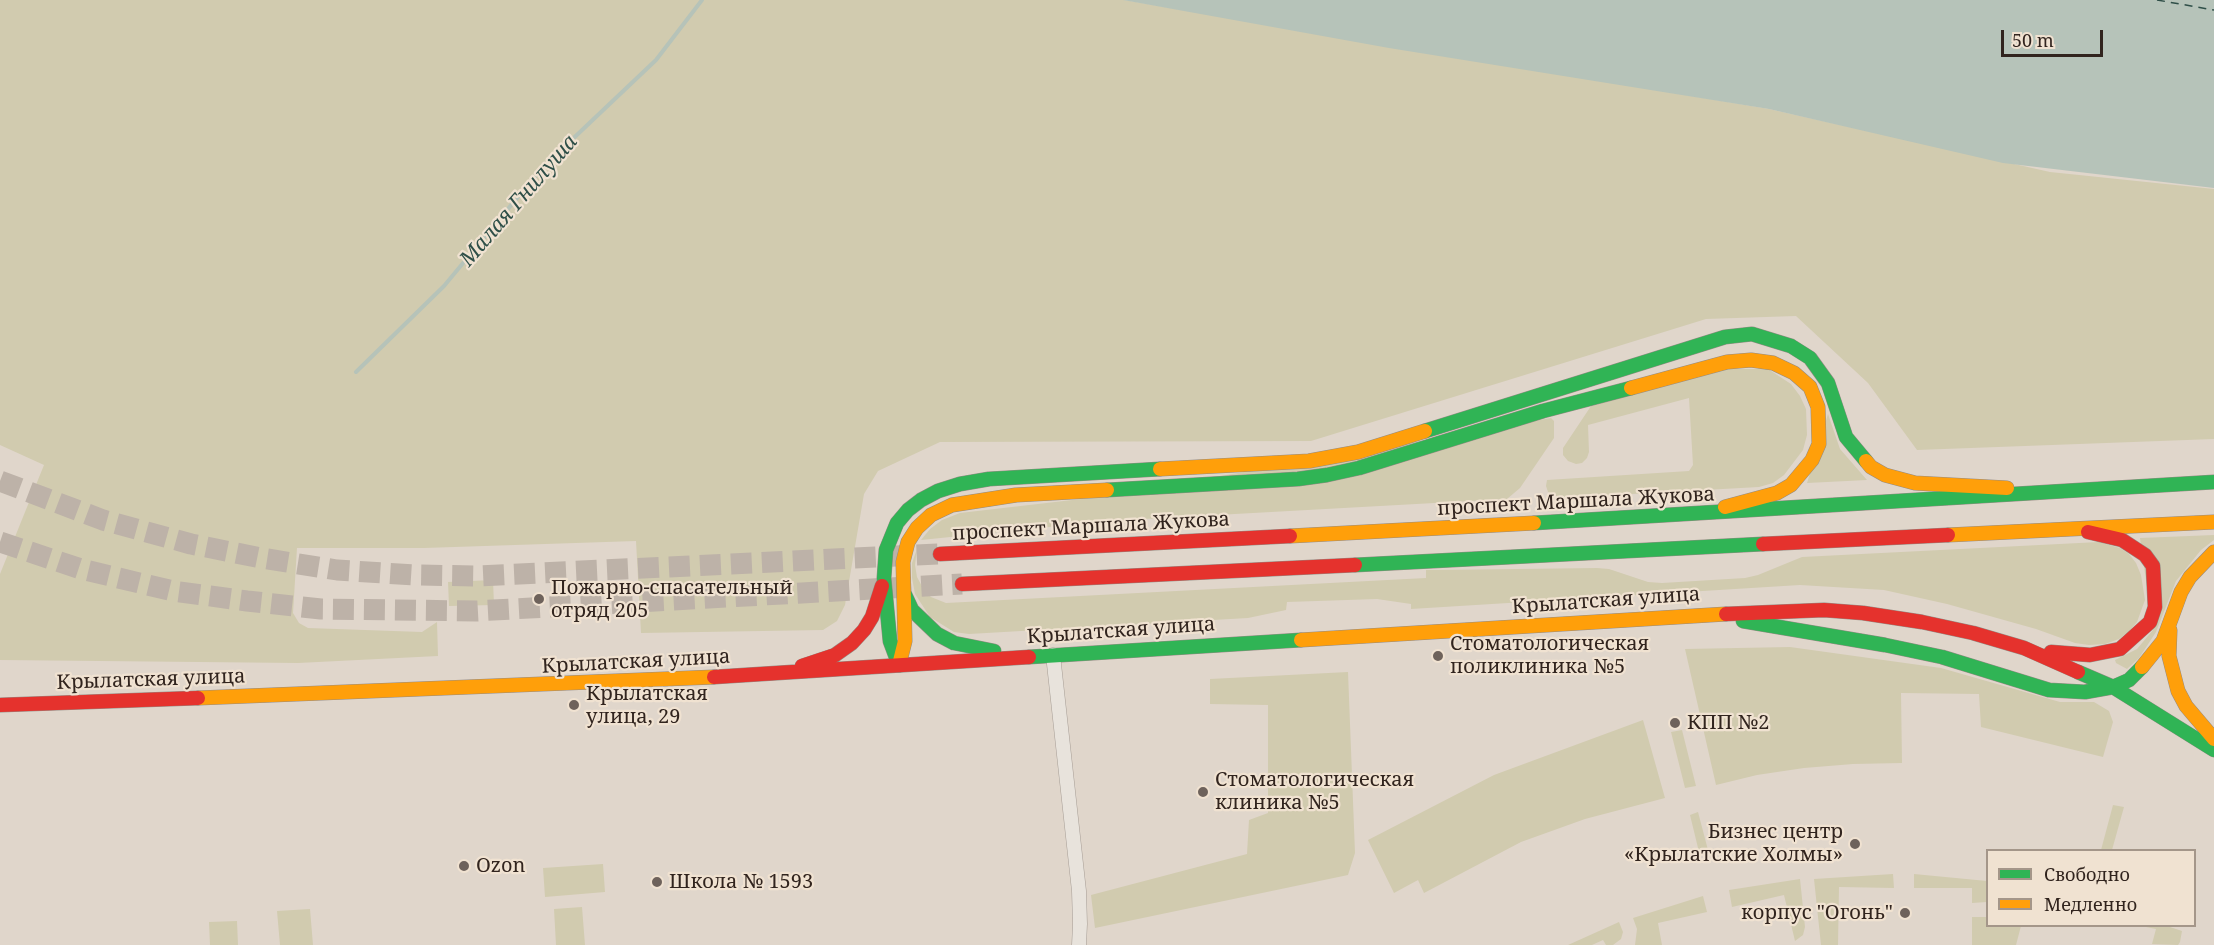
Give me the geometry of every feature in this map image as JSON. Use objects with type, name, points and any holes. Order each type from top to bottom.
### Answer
[{"type":"main road","points":[[899,665],[890,641],[885,578],[886,550],[897,523],[908,510],[938,491],[960,484],[1000,479],[1309,461],[1358,452],[1725,337],[1752,334],[1782,342],[1810,358],[1828,383],[1846,437],[1871,467],[1885,475],[1914,483],[2057,490]]},
{"type":"main road","points":[[899,665],[905,641],[902,579],[908,542],[917,528],[931,515],[952,505],[1026,494],[1298,479],[1328,475],[1359,468],[1543,411],[1727,362],[1751,360],[1773,363],[1794,373],[1810,387],[1818,407],[1819,444],[1812,460],[1791,485],[1777,494],[1694,515]]},
{"type":"main road","name":"проспект Маршала Жукова","points":[[940,554],[1694,515],[2057,490],[2214,482]]},
{"type":"main road","points":[[962,584],[2214,522]]},
{"type":"main road","points":[[2024,648],[2071,655],[2108,653],[2130,642],[2150,622],[2155,607],[2155,581],[2152,566],[2145,555],[2122,540],[2099,533],[2067,530]]},
{"type":"main road","points":[[1697,615],[1763,624],[1942,657],[2049,690],[2085,692],[2113,687],[2129,680],[2140,670],[2163,641],[2181,592],[2190,577],[2214,552]]},
{"type":"main road","points":[[774,675],[835,655],[852,644],[872,616],[885,578]]},
{"type":"main road","points":[[902,579],[905,598],[912,610],[937,634],[954,643],[1023,657]]},
{"type":"main road","name":"Крылатская улица","points":[[0,705],[591,684],[774,675],[1053,655],[1793,611],[1863,613],[1942,626],[2024,648],[2113,687],[2214,750]]},
{"type":"main road","points":[[2171,622],[2169,656],[2178,691],[2186,706],[2214,739]]},
{"type":"street","points":[[1053,655],[1079,891],[1078,945]]},
{"type":"shaded area","points":[[0,0],[1124,0],[1769,109],[2050,172],[2214,189],[2214,439],[1917,450],[1868,383],[1796,316],[1706,319],[1311,441],[940,442],[878,471],[864,494],[845,605],[837,621],[823,630],[641,633],[636,541],[424,548],[297,548],[293,613],[299,623],[308,628],[422,632],[437,622],[438,656],[298,663],[0,660],[0,574],[44,465],[0,445]]},
{"type":"shaded area","points":[[1123,0],[2214,0],[2214,188],[2003,163],[1769,109],[1389,48]]},
{"type":"shaded area","points":[[1729,369],[1768,369],[1791,384],[1806,409],[1807,435],[1803,450],[1784,475],[1773,483],[1759,487],[1559,498],[1548,492],[1547,480],[1689,471],[1693,465],[1689,398],[1588,425],[1589,452],[1582,463],[1576,464],[1568,461],[1563,455],[1563,448],[1591,406]]},
{"type":"shaded area","points":[[1828,414],[1840,449],[1867,480],[1807,483]]},
{"type":"shaded area","points":[[1551,418],[1554,421],[1554,438],[1520,488],[1507,499],[1108,521],[921,540],[942,520],[960,513],[1107,496]]},
{"type":"shaded area","points":[[2214,535],[2214,540],[2201,550],[2176,581],[2156,632],[2139,658],[2127,669],[2116,663],[2115,660],[2137,649],[2153,630],[2140,538]]},
{"type":"shaded area","points":[[2099,542],[2120,548],[2129,554],[2141,575],[2145,600],[2137,622],[2129,631],[2119,639],[2105,644],[2089,645],[2075,643],[2036,629],[1947,604],[1884,590],[1800,585],[1411,609],[1411,604],[1377,599],[1287,602],[1286,610],[1248,618],[969,634],[954,632],[930,617],[915,594],[912,578],[912,563],[917,549],[915,565],[917,577],[931,597],[946,603],[1426,578],[1426,570],[1597,568],[1609,569],[1648,582],[1662,583],[1745,578],[1802,557]]},
{"type":"shaded area","points":[[493,580],[494,605],[449,606],[448,582]]},
{"type":"shaded area","points":[[1790,647],[1941,668],[2060,702],[2094,702],[2109,711],[2113,722],[2103,757],[1981,727],[1979,694],[1901,693],[1902,763],[1804,768],[1757,775],[1716,785],[1685,649]]},
{"type":"shaded area","points":[[1348,672],[1355,853],[1348,875],[1095,928],[1091,895],[1247,854],[1249,820],[1268,813],[1268,705],[1210,704],[1210,679]]},
{"type":"shaded area","points":[[1643,720],[1665,798],[1585,819],[1521,842],[1424,893],[1418,880],[1394,893],[1368,840],[1494,775]]},
{"type":"shaded area","points":[[1682,730],[1696,786],[1685,788],[1671,732]]},
{"type":"shaded area","points":[[2113,805],[2124,807],[2112,849],[2101,849]]},
{"type":"shaded area","points":[[1698,812],[1708,850],[1699,852],[1690,815]]},
{"type":"shaded area","points":[[603,864],[605,892],[545,897],[543,868]]},
{"type":"shaded area","points":[[1893,874],[1894,888],[1839,887],[1838,945],[1821,945],[1814,879]]},
{"type":"shaded area","points":[[1914,874],[1986,881],[1986,902],[1972,903],[1972,888],[1914,888]]},
{"type":"shaded area","points":[[1800,879],[1805,927],[1803,935],[1795,941],[1784,895],[1732,907],[1729,890]]},
{"type":"shaded area","points":[[1703,896],[1707,912],[1658,923],[1662,945],[1635,945],[1637,929],[1633,918]]},
{"type":"shaded area","points":[[582,907],[585,945],[556,945],[554,909]]},
{"type":"shaded area","points":[[310,909],[313,945],[280,945],[277,911]]},
{"type":"shaded area","points":[[1972,917],[1986,917],[1986,927],[2021,927],[2016,945],[1972,945]]},
{"type":"shaded area","points":[[237,921],[238,945],[210,945],[209,922]]},
{"type":"shaded area","points":[[1619,922],[1623,932],[1621,939],[1613,945],[1606,945],[1603,940],[1592,945],[1568,945]]},
{"type":"shaded area","points":[[2146,927],[2170,927],[2182,931],[2180,942],[2178,945],[2152,944],[2156,929]]},
{"type":"waterway","name":"Малая Гнилуша","points":[[356,372],[444,286],[542,168],[656,60],[702,0]]},
{"type":"ferry route","points":[[2157,0],[2214,10]]},
{"type":"tunnel","points":[[0,481],[103,520],[191,544],[337,570],[478,576],[940,554]]},
{"type":"tunnel","points":[[0,542],[81,569],[173,591],[321,609],[476,611],[962,584]]},
{"type":"traffic: fast","points":[[1425,431],[1725,337],[1752,334],[1791,346],[1810,358],[1828,383],[1846,437],[1866,461]]},
{"type":"traffic: fast","points":[[1107,490],[1298,479],[1327,475],[1359,468],[1543,411],[1631,388]]},
{"type":"traffic: fast","points":[[899,665],[890,641],[884,578],[886,550],[897,523],[921,500],[938,491],[960,484],[989,479],[1160,469]]},
{"type":"traffic: fast","points":[[1534,523],[2214,482]]},
{"type":"traffic: fast","points":[[1355,565],[1763,544]]},
{"type":"traffic: fast","points":[[905,595],[912,610],[937,634],[954,643],[994,651]]},
{"type":"traffic: fast","points":[[1743,621],[1942,657],[2049,690],[2085,692],[2113,687],[2129,680],[2142,667]]},
{"type":"traffic: fast","points":[[1029,657],[1301,640]]},
{"type":"traffic: fast","points":[[2078,672],[2113,687],[2214,750]]},
{"type":"traffic: slow","points":[[1631,388],[1727,362],[1751,360],[1773,363],[1794,373],[1810,387],[1818,407],[1819,444],[1812,460],[1791,485],[1777,493],[1725,507]]},
{"type":"traffic: slow","points":[[1160,469],[1309,461],[1358,452],[1425,431]]},
{"type":"traffic: slow","points":[[1866,461],[1871,467],[1885,475],[1915,483],[2007,488]]},
{"type":"traffic: slow","points":[[899,665],[905,641],[903,562],[908,542],[917,528],[931,515],[952,505],[1016,495],[1107,490]]},
{"type":"traffic: slow","points":[[1948,535],[2214,522]]},
{"type":"traffic: slow","points":[[1290,536],[1534,523]]},
{"type":"traffic: slow","points":[[2142,667],[2163,641],[2181,592],[2190,577],[2214,552]]},
{"type":"traffic: slow","points":[[1301,640],[1726,614]]},
{"type":"traffic: slow","points":[[2170,630],[2169,656],[2178,691],[2186,706],[2214,739]]},
{"type":"traffic: slow","points":[[198,698],[714,677]]},
{"type":"traffic: jam","points":[[2051,652],[2090,655],[2120,649],[2150,622],[2155,607],[2153,566],[2145,555],[2122,540],[2088,532]]},
{"type":"traffic: jam","points":[[1763,544],[1948,535]]},
{"type":"traffic: jam","points":[[940,554],[1290,536]]},
{"type":"traffic: jam","points":[[962,584],[1355,565]]},
{"type":"traffic: jam","points":[[802,666],[835,655],[852,643],[872,617],[882,586]]},
{"type":"traffic: jam","points":[[1726,614],[1824,610],[1922,622],[1973,633],[2024,648],[2078,672]]},
{"type":"traffic: jam","points":[[714,677],[1029,657]]},
{"type":"traffic: jam","points":[[0,705],[198,698]]},
{"type":"place","name":"Пожарно-спасательный отряд 205","points":[[539,599]]},
{"type":"place","name":"Стоматологическая поликлиника №5","points":[[1438,656]]},
{"type":"place","name":"Крылатская улица, 29","points":[[574,705]]},
{"type":"place","name":"КПП №2","points":[[1675,723]]},
{"type":"place","name":"Стоматологическая клиника №5","points":[[1203,792]]},
{"type":"place","name":"Бизнес центр «Крылатские Холмы»","points":[[1855,844]]},
{"type":"place","name":"Ozon","points":[[464,866]]},
{"type":"place","name":"Школа № 1593","points":[[657,882]]},
{"type":"place","name":"корпус \"Огонь\"","points":[[1905,913]]}]
